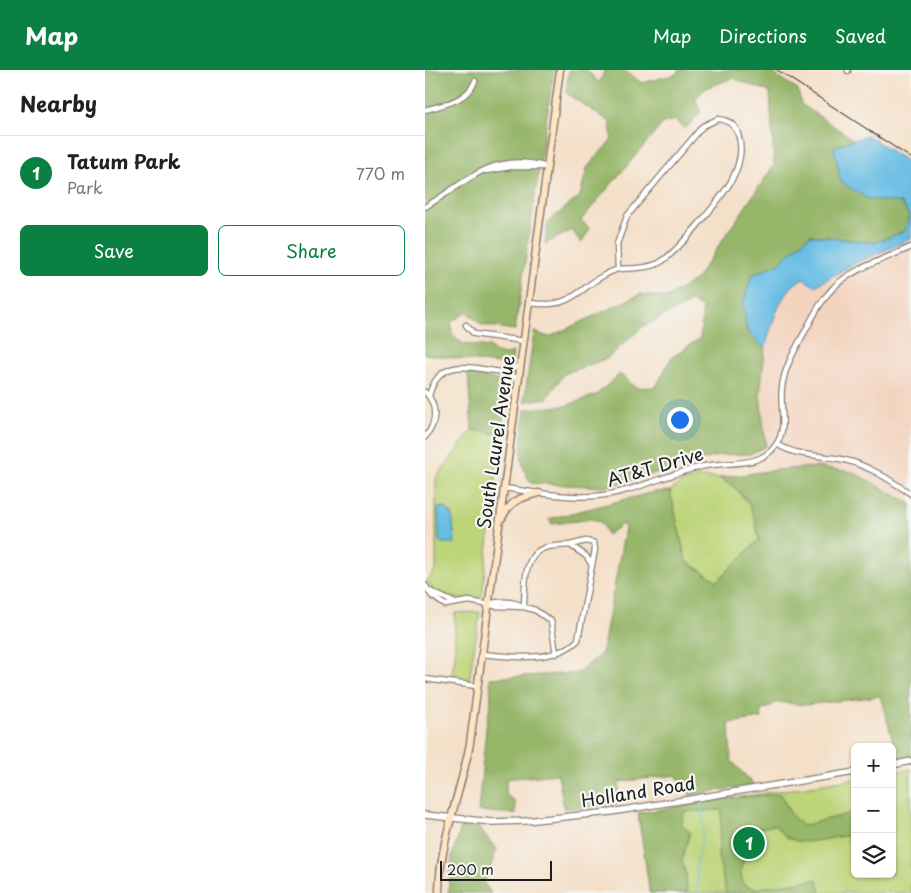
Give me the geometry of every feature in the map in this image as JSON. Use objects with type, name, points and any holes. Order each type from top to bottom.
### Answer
[{"type":"main road","name":"South Laurel Avenue","points":[[439,893],[441,863],[465,766],[477,686],[560,70]]},
{"type":"main road","points":[[499,526],[511,503],[525,496],[539,493]]},
{"type":"street","points":[[425,110],[460,98],[473,88],[475,81]]},
{"type":"street","points":[[529,303],[550,305],[566,302],[603,276],[617,269],[651,266],[667,258],[726,190],[737,169],[740,149],[738,132],[731,124],[718,119],[705,124],[632,209],[618,237],[616,250],[617,269]]},
{"type":"street","points":[[425,207],[479,172],[510,167],[547,167]]},
{"type":"street","points":[[911,247],[848,277],[834,287],[822,302],[785,371],[781,395],[783,425],[777,444],[798,454],[834,458],[858,464],[879,474],[911,494]]},
{"type":"street","points":[[466,326],[474,334],[523,341]]},
{"type":"street","points":[[502,372],[520,366]]},
{"type":"street","points":[[426,392],[445,371],[453,367],[502,372],[518,378]]},
{"type":"street","points":[[426,392],[431,386]]},
{"type":"street","points":[[425,437],[432,428],[435,418],[433,406],[426,392]]},
{"type":"street","name":"AT&T Drive","points":[[504,488],[539,493],[586,496],[623,492],[692,468],[755,460],[768,454],[777,444]]},
{"type":"street","points":[[481,654],[505,656],[556,654],[570,648],[578,640],[595,550],[594,543],[586,541],[540,549],[533,556],[529,566],[524,607]]},
{"type":"street","points":[[570,545],[587,556],[592,566]]},
{"type":"street","points":[[425,585],[445,605],[469,601],[535,610],[551,621],[556,654]]},
{"type":"street","points":[[425,679],[477,686]]},
{"type":"street","points":[[896,764],[911,761]]},
{"type":"street","name":"Holland Road","points":[[425,815],[492,822],[517,822],[611,812],[851,773]]},
{"type":"shaded area","points":[[911,239],[911,504],[853,472],[775,470],[765,441],[760,395],[765,349],[775,314],[794,282],[803,279],[815,286],[853,264]]},
{"type":"green space","points":[[425,70],[554,70],[515,330],[481,325],[467,312],[451,322],[452,333],[463,344],[490,347],[496,353],[505,355],[513,352],[511,366],[425,354]]},
{"type":"green space","points":[[569,70],[587,70],[599,83],[605,70],[623,70],[642,83],[677,74],[678,70],[768,70],[798,90],[801,104],[854,140],[834,147],[868,199],[901,203],[909,215],[905,231],[875,243],[810,235],[778,264],[752,275],[747,331],[765,349],[760,395],[766,446],[750,454],[721,455],[605,487],[531,483],[526,475],[521,448],[525,409],[565,406],[596,395],[620,374],[637,388],[656,387],[671,358],[700,338],[703,308],[691,302],[642,327],[608,358],[564,374],[547,398],[524,402],[534,332],[549,337],[641,294],[667,298],[696,279],[774,165],[770,92],[733,78],[706,88],[695,99],[701,112],[685,129],[675,120],[663,123],[581,220],[590,229],[581,243],[572,230],[545,244],[548,222],[580,196],[587,168],[612,139],[610,122],[566,93]]},
{"type":"green space","points":[[468,373],[508,383],[501,434],[472,430]]},
{"type":"green space","points":[[472,430],[501,434],[482,596],[460,599],[436,592],[427,581],[436,569],[436,478]]},
{"type":"green space","points":[[816,467],[853,472],[911,504],[911,756],[898,758],[896,743],[894,743],[880,696],[805,705],[778,702],[761,711],[762,718],[729,723],[731,760],[754,785],[690,795],[676,775],[619,782],[618,805],[564,809],[558,774],[506,779],[506,795],[515,801],[516,814],[478,811],[487,719],[491,703],[490,678],[578,673],[602,653],[625,528],[622,524],[607,535],[602,523],[593,519],[552,524],[549,519],[654,492],[670,491],[686,561],[717,581],[759,540],[755,520],[748,503],[737,490],[719,478],[775,470]]},
{"type":"green space","points":[[700,477],[719,478],[733,485],[754,510],[759,540],[717,581],[686,561],[670,491],[682,482]]},
{"type":"green space","points":[[480,612],[469,681],[451,678],[455,658],[455,613]]},
{"type":"green space","points":[[911,769],[911,893],[650,893],[638,813],[851,780],[851,878],[896,878],[896,772]]},
{"type":"green space","points":[[780,794],[791,814],[802,826],[851,813],[851,844],[849,836],[809,842],[791,839],[783,834],[775,825],[762,828],[748,827],[741,840],[746,857],[741,871],[744,885],[753,889],[817,879],[821,893],[726,893],[718,856],[722,810],[684,812],[682,825],[690,832],[682,861],[686,874],[687,893],[650,893],[638,813],[731,798]]},
{"type":"green space","points":[[462,825],[477,826],[497,849],[484,883],[491,893],[448,893],[452,856]]},
{"type":"water","points":[[867,135],[911,164],[911,239],[853,264],[815,286],[803,279],[795,284],[782,300],[770,330],[765,349],[747,331],[743,303],[752,275],[778,264],[810,235],[875,243],[905,231],[909,215],[901,203],[868,199],[841,182],[834,147]]},
{"type":"water","points":[[444,507],[452,514],[455,543],[442,543],[439,541],[438,508]]},
{"type":"waterway","points":[[698,790],[699,796]]},
{"type":"waterway","points":[[698,893],[696,863],[702,840],[703,822],[700,800]]},
{"type":"railway","points":[[777,70],[911,158]]},
{"type":"place","name":"Tatum Park","points":[[749,843]]}]
